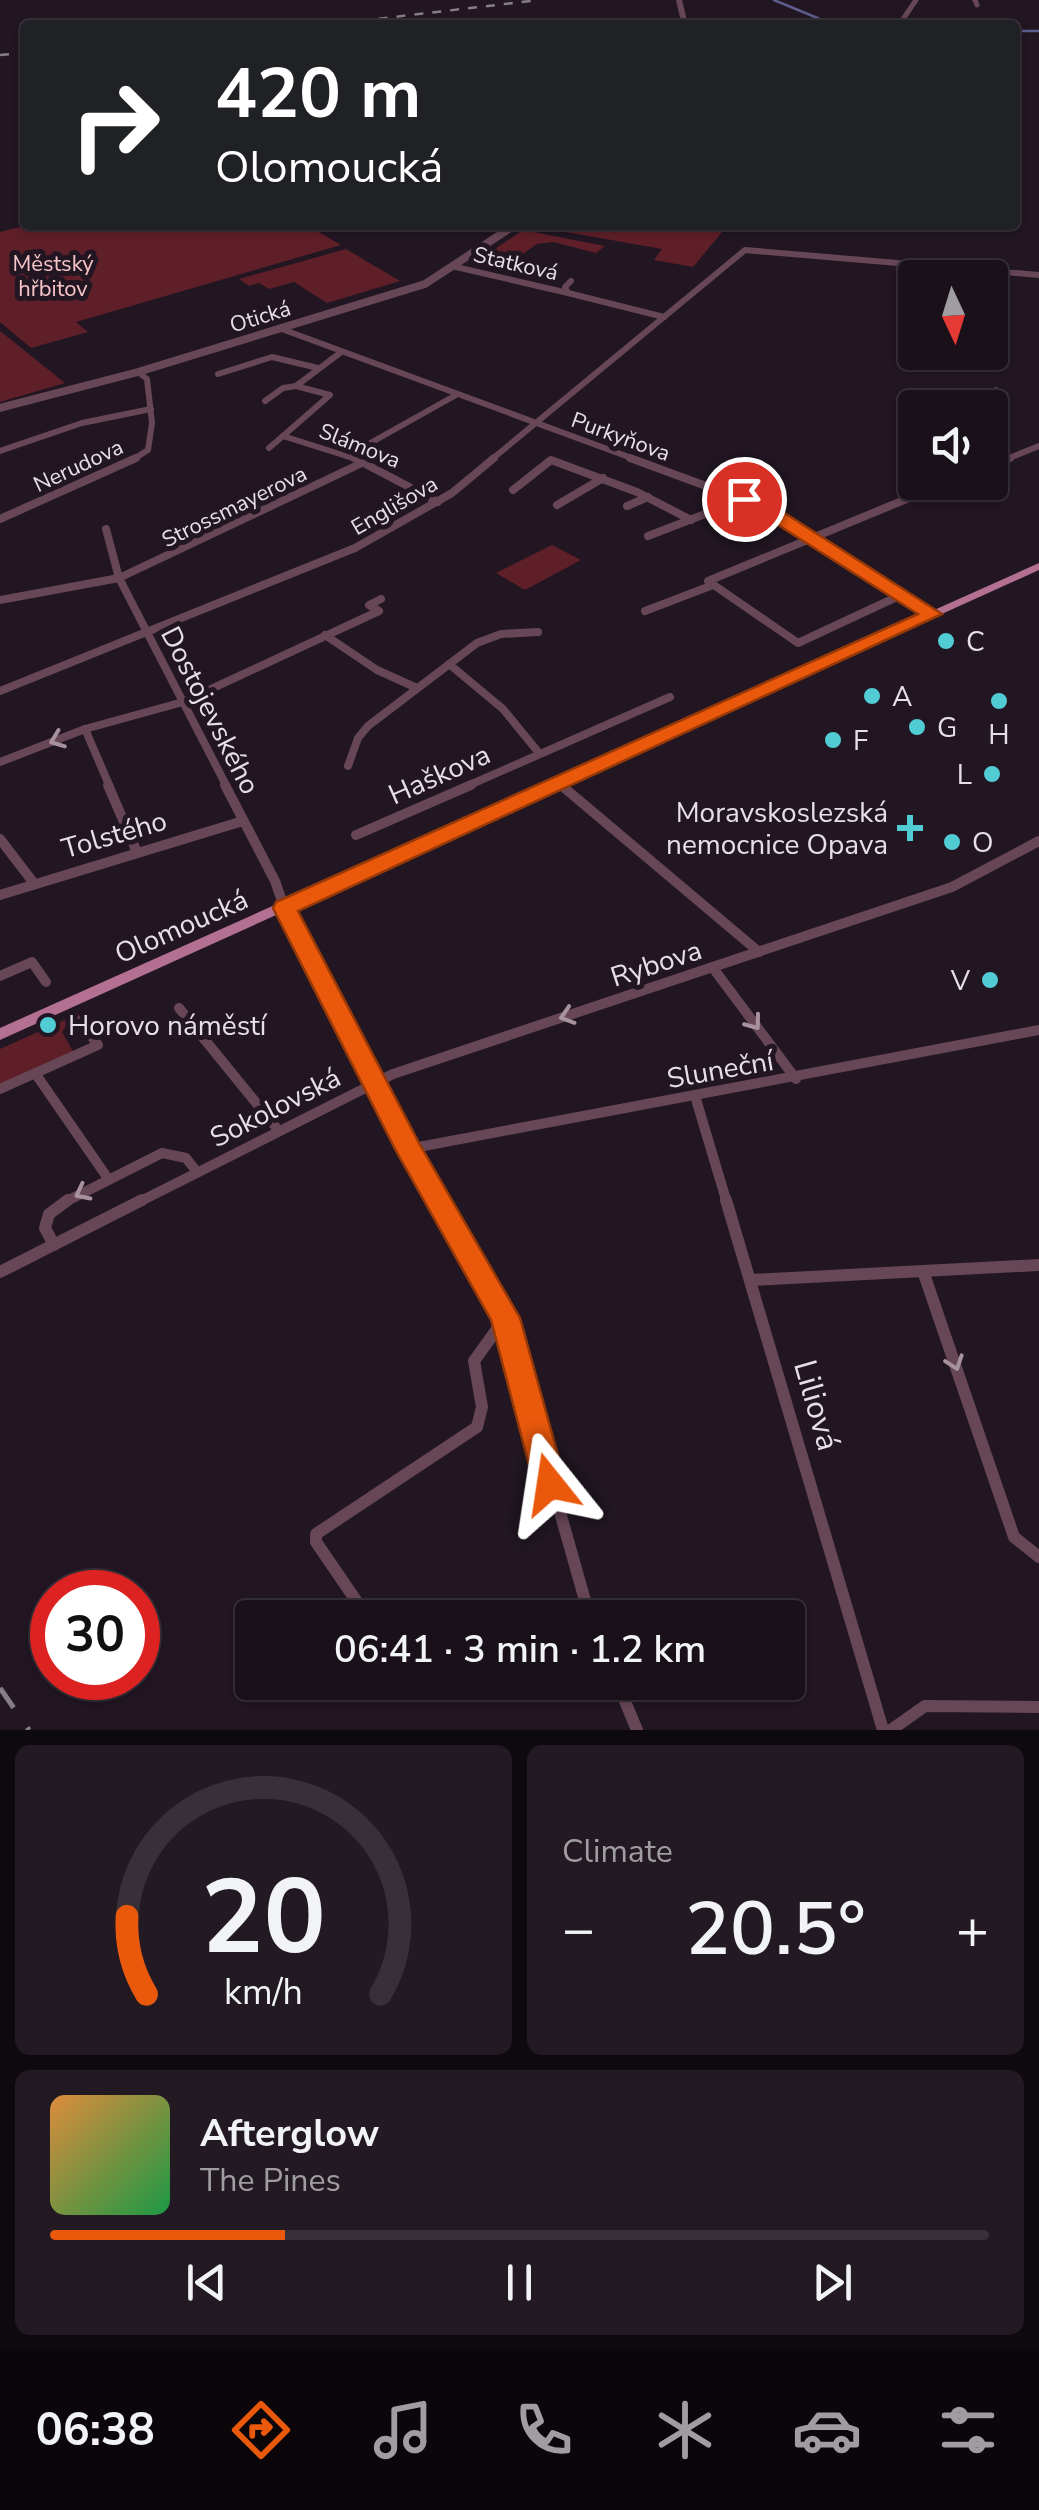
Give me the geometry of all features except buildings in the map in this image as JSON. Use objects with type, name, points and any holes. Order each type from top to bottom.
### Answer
[{"type":"main road","name":"Olomoucká","points":[[0,1034],[1039,566]]},
{"type":"street","name":"Otická","points":[[0,408],[138,372],[424,284],[509,230]]},
{"type":"street","name":"Englišova","points":[[0,691],[355,548],[438,502],[745,250],[1039,275]]},
{"type":"street","name":"Statková","points":[[456,267],[568,293]]},
{"type":"street","points":[[571,280],[564,287],[568,293],[664,317]]},
{"type":"street","name":"Purkyňova","points":[[279,328],[744,499],[932,614]]},
{"type":"street","points":[[296,386],[340,353]]},
{"type":"street","points":[[218,374],[272,357],[318,368]]},
{"type":"street","points":[[0,451],[71,427],[151,409],[147,379],[138,372]]},
{"type":"street","points":[[265,401],[284,388],[296,386],[330,395],[282,436]]},
{"type":"street","points":[[349,455],[456,395]]},
{"type":"street","name":"Nerudova","points":[[0,519],[130,462],[148,450],[151,409]]},
{"type":"street","name":"Slámova","points":[[268,448],[282,436],[349,455],[438,502]]},
{"type":"street","points":[[1008,459],[1039,446]]},
{"type":"street","points":[[513,490],[551,460],[648,497],[692,520]]},
{"type":"street","name":"Strossmayerova","points":[[0,600],[119,578],[364,462]]},
{"type":"street","points":[[557,505],[603,478]]},
{"type":"street","points":[[627,506],[648,497]]},
{"type":"street","points":[[648,536],[744,499]]},
{"type":"street","points":[[901,595],[798,643],[708,582],[903,500]]},
{"type":"street","name":"Dostojevského","points":[[106,529],[119,578],[275,881],[284,908],[408,1149],[506,1318],[584,1600]]},
{"type":"street","points":[[645,611],[713,585]]},
{"type":"street","points":[[0,762],[85,730],[183,702],[379,611],[370,604],[381,600]]},
{"type":"street","name":"Haškova","points":[[348,766],[358,738],[368,726],[449,664],[491,636],[538,632]]},
{"type":"street","points":[[325,636],[378,670],[416,688]]},
{"type":"street","name":"Haškova","points":[[449,664],[503,709],[540,753]]},
{"type":"street","name":"Haškova","points":[[356,835],[670,697]]},
{"type":"street","points":[[85,730],[136,850]]},
{"type":"street","points":[[559,783],[759,952]]},
{"type":"street","name":"Tolstého","points":[[0,895],[136,850],[243,821]]},
{"type":"street","points":[[0,839],[34,882]]},
{"type":"street","name":"Rybova","points":[[374,1082],[952,887],[1039,841]]},
{"type":"street","points":[[0,976],[32,962],[46,982]]},
{"type":"street","points":[[713,968],[796,1078]]},
{"type":"street","points":[[179,1008],[279,1130]]},
{"type":"street","points":[[0,1089],[98,1045],[80,1020]]},
{"type":"street","name":"Sluneční","points":[[408,1149],[1039,1030]]},
{"type":"street","points":[[35,1073],[109,1180]]},
{"type":"street","name":"Sokolovská","points":[[0,1272],[374,1082]]},
{"type":"street","name":"Liliová","points":[[695,1096],[884,1730]]},
{"type":"street","name":"Sokolovská","points":[[54,1245],[45,1228],[48,1214],[58,1205],[162,1153],[186,1158],[196,1172]]},
{"type":"street","points":[[752,1280],[1039,1265]]},
{"type":"street","points":[[923,1271],[1014,1537],[1039,1557]]},
{"type":"street","points":[[356,1600],[316,1542],[316,1534],[477,1427],[482,1407],[474,1361],[506,1318]]},
{"type":"street","points":[[624,1700],[637,1730]]},
{"type":"street","points":[[892,1730],[925,1706],[1039,1707]]},
{"type":"green space","name":"Městský hřbitov","points":[[20,227],[316,230],[341,245],[76,322],[88,332],[31,348],[0,322],[0,232]]},
{"type":"green space","points":[[523,230],[605,246],[596,253],[553,242],[537,244],[514,260],[489,253]]},
{"type":"green space","points":[[555,230],[724,230],[693,267],[654,260],[662,249]]},
{"type":"green space","points":[[346,249],[400,281],[327,303],[294,282],[269,289],[259,283],[249,286],[239,279]]},
{"type":"green space","points":[[0,331],[65,383],[0,402]]},
{"type":"green space","points":[[552,545],[581,560],[525,590],[496,573]]},
{"type":"green space","points":[[78,1014],[82,1018],[68,1024],[62,1032],[74,1053],[0,1087],[0,1049]]},
{"type":"waterway","points":[[774,0],[822,20]]},
{"type":"waterway","points":[[1020,31],[1039,31]]},
{"type":"railway","points":[[368,20],[539,0]]},
{"type":"railway","points":[[0,55],[20,53]]},
{"type":"railway","points":[[0,1688],[29,1730]]},
{"type":"place","name":"C","points":[[946,641]]},
{"type":"place","name":"A","points":[[872,696]]},
{"type":"place","name":"H","points":[[999,701]]},
{"type":"place","name":"G","points":[[917,727]]},
{"type":"place","name":"F","points":[[833,740]]},
{"type":"place","name":"L","points":[[992,774]]},
{"type":"place","name":"Moravskoslezská nemocnice Opava","points":[[910,828]]},
{"type":"place","name":"O","points":[[952,842]]},
{"type":"place","name":"V","points":[[990,980]]},
{"type":"place","name":"Horovo náměstí","points":[[48,1025]]},
{"type":"route","points":[[550,1484],[506,1318],[408,1149],[284,908],[932,614],[763,507],[744,499]]}]
